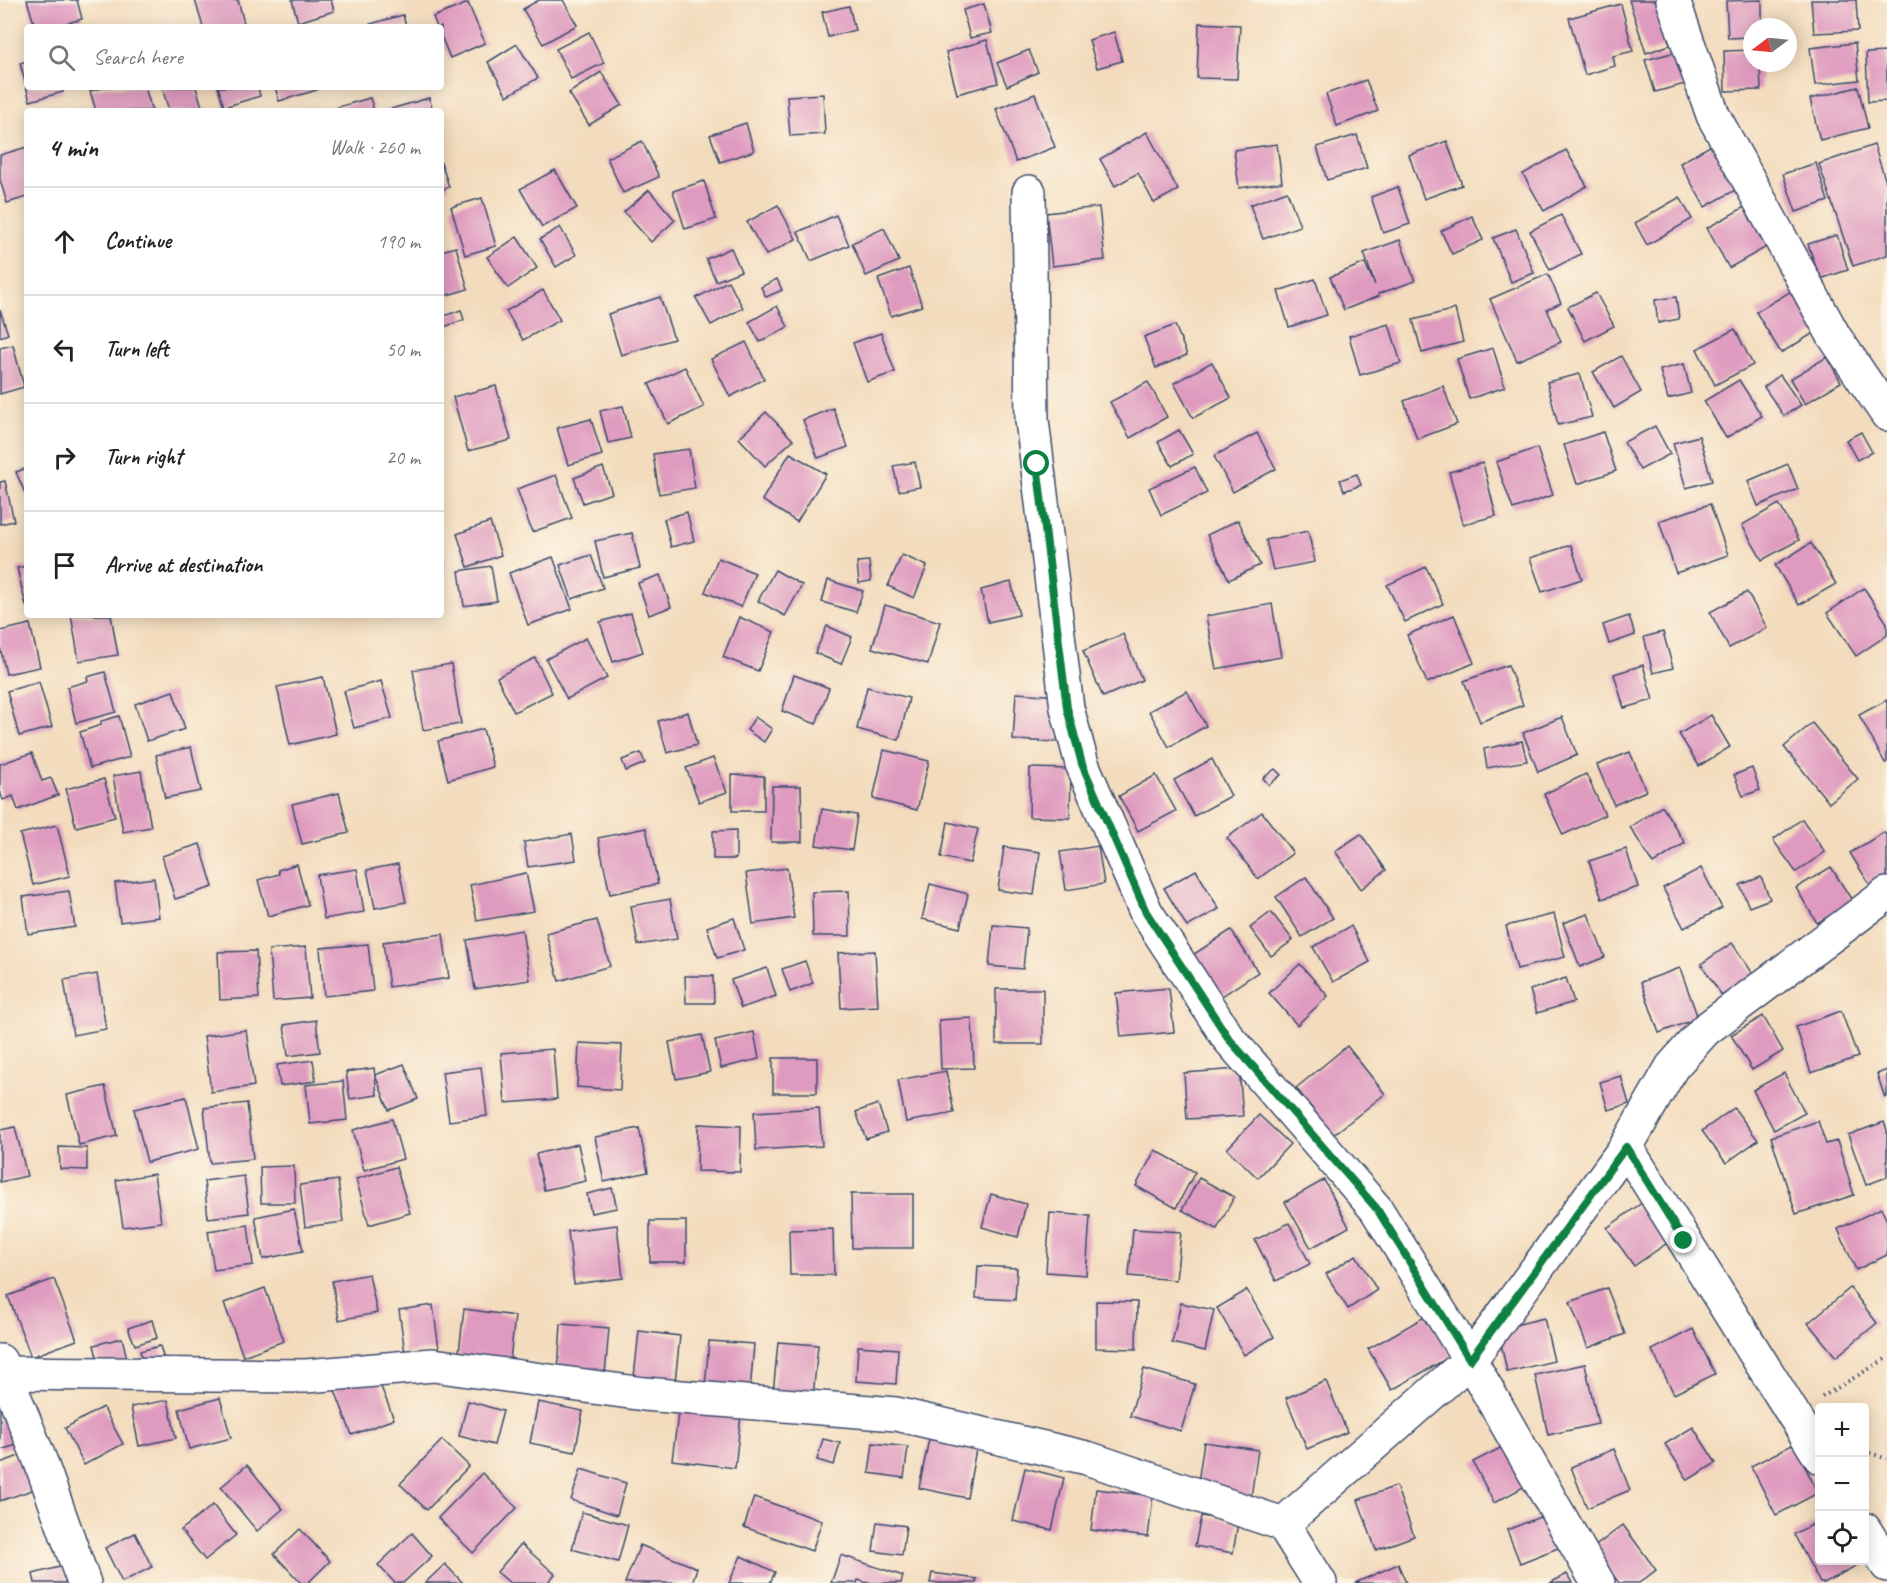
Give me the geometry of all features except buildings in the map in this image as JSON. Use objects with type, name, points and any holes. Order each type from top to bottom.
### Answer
[{"type":"street","points":[[1673,0],[1713,115],[1834,336],[1887,414]]},
{"type":"street","points":[[1029,192],[1032,420],[1067,708],[1082,764],[1146,912],[1229,1039],[1377,1209],[1470,1360],[1598,1583]]},
{"type":"street","points":[[1283,1524],[1470,1360],[1626,1147],[1672,1067],[1705,1030],[1887,894]]},
{"type":"street","points":[[1626,1147],[1815,1449]]},
{"type":"street","points":[[84,1583],[40,1460],[1,1368],[306,1376],[434,1365],[644,1394],[896,1414],[1087,1458],[1283,1524],[1320,1583]]},
{"type":"street","points":[[1869,1537],[1887,1565]]},
{"type":"path","points":[[1813,1402],[1887,1358]]},
{"type":"path","points":[[1869,1453],[1887,1459]]},
{"type":"route","points":[[1037,464],[1067,708],[1082,764],[1146,912],[1229,1039],[1377,1209],[1470,1360],[1626,1147],[1684,1241]]}]
